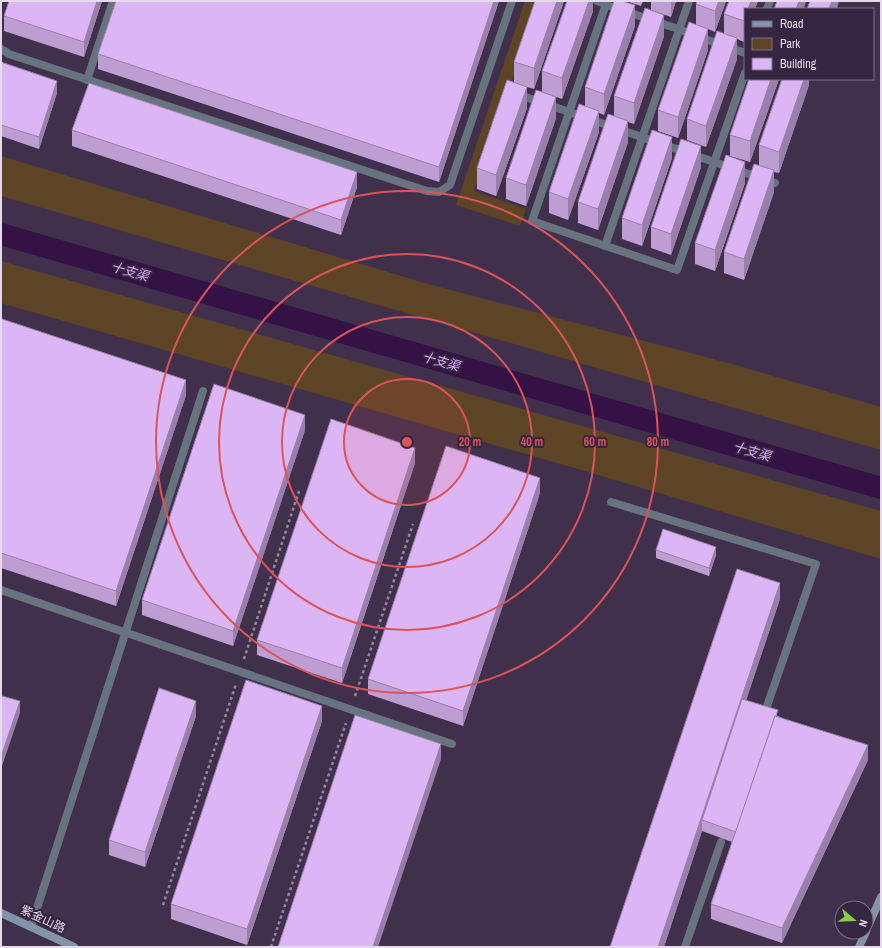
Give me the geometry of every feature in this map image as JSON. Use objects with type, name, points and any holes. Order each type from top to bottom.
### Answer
[{"type":"street","points":[[874,913],[881,897]]},
{"type":"street","name":"紫金山路","points":[[1,913],[74,947]]},
{"type":"lane","points":[[87,80],[113,1]]},
{"type":"lane","points":[[1,49],[9,54],[87,80],[427,191],[439,192],[450,186],[512,1]]},
{"type":"lane","points":[[597,1],[607,3],[744,53]]},
{"type":"lane","points":[[605,246],[689,1]]},
{"type":"lane","points":[[607,3],[532,220],[677,270],[744,76]]},
{"type":"lane","points":[[512,93],[775,183]]},
{"type":"lane","points":[[31,927],[203,391]]},
{"type":"lane","points":[[611,502],[816,564],[765,712]]},
{"type":"lane","points":[[1,590],[452,744]]},
{"type":"lane","points":[[687,946],[720,842]]},
{"type":"path","points":[[163,905],[300,488]]},
{"type":"path","points":[[271,947],[413,524]]},
{"type":"green space","points":[[525,1],[539,1],[474,191],[526,209],[520,226],[456,205]]},
{"type":"green space","points":[[1,156],[428,284],[732,364],[881,407],[881,450],[1,196]]},
{"type":"green space","points":[[1,261],[881,511],[881,559],[578,469],[1,303]]},
{"type":"building","points":[[9,1],[97,1],[84,42],[4,16]]},
{"type":"building","points":[[116,1],[494,1],[439,167],[98,54]]},
{"type":"building","points":[[535,1],[557,1],[534,68],[514,62]]},
{"type":"building","points":[[567,1],[589,1],[562,78],[542,71]]},
{"type":"building","points":[[614,1],[622,1],[635,5],[604,94],[585,87]]},
{"type":"building","points":[[697,1],[719,1],[715,11],[696,4]]},
{"type":"building","points":[[729,1],[751,1],[748,8],[744,8],[744,21],[724,14]]},
{"type":"building","points":[[777,1],[799,1],[796,8],[774,8]]},
{"type":"building","points":[[810,1],[832,1],[829,8],[807,8]]},
{"type":"building","points":[[645,8],[664,15],[634,103],[614,96]]},
{"type":"building","points":[[689,22],[708,29],[678,117],[658,110]]},
{"type":"building","points":[[717,31],[737,38],[706,126],[687,119]]},
{"type":"building","points":[[1,62],[57,81],[39,137],[1,125]]},
{"type":"building","points":[[507,80],[527,87],[496,175],[477,168]]},
{"type":"building","points":[[749,80],[771,80],[750,141],[730,135]]},
{"type":"building","points":[[782,80],[804,80],[779,152],[759,145]]},
{"type":"building","points":[[89,83],[357,172],[341,220],[72,130]]},
{"type":"building","points":[[536,90],[556,97],[526,185],[506,178]]},
{"type":"building","points":[[579,104],[599,111],[568,199],[549,192]]},
{"type":"building","points":[[608,114],[628,121],[598,209],[578,202]]},
{"type":"building","points":[[652,130],[672,137],[642,225],[622,218]]},
{"type":"building","points":[[681,139],[701,146],[671,234],[651,227]]},
{"type":"building","points":[[726,155],[745,162],[715,250],[695,243]]},
{"type":"building","points":[[754,164],[774,170],[744,259],[724,252]]},
{"type":"building","points":[[2,319],[186,380],[116,591],[1,553]]},
{"type":"building","points":[[214,384],[305,415],[233,631],[142,600]]},
{"type":"building","points":[[331,419],[415,448],[342,668],[257,640]]},
{"type":"building","points":[[446,446],[540,478],[463,711],[368,679]]},
{"type":"building","points":[[663,529],[716,547],[709,568],[656,550]]},
{"type":"building","points":[[737,569],[780,583],[658,947],[610,947]]},
{"type":"building","points":[[246,680],[322,706],[247,929],[171,904]]},
{"type":"building","points":[[159,688],[196,701],[145,852],[109,840]]},
{"type":"building","points":[[2,696],[20,701],[1,757],[1,699]]},
{"type":"building","points":[[742,699],[778,710],[736,832],[702,820]]},
{"type":"building","points":[[355,715],[441,744],[373,947],[278,947]]},
{"type":"building","points":[[775,716],[868,745],[782,928],[711,904]]},
{"type":"waterway","name":"十支渠","points":[[1,234],[881,488]]}]
